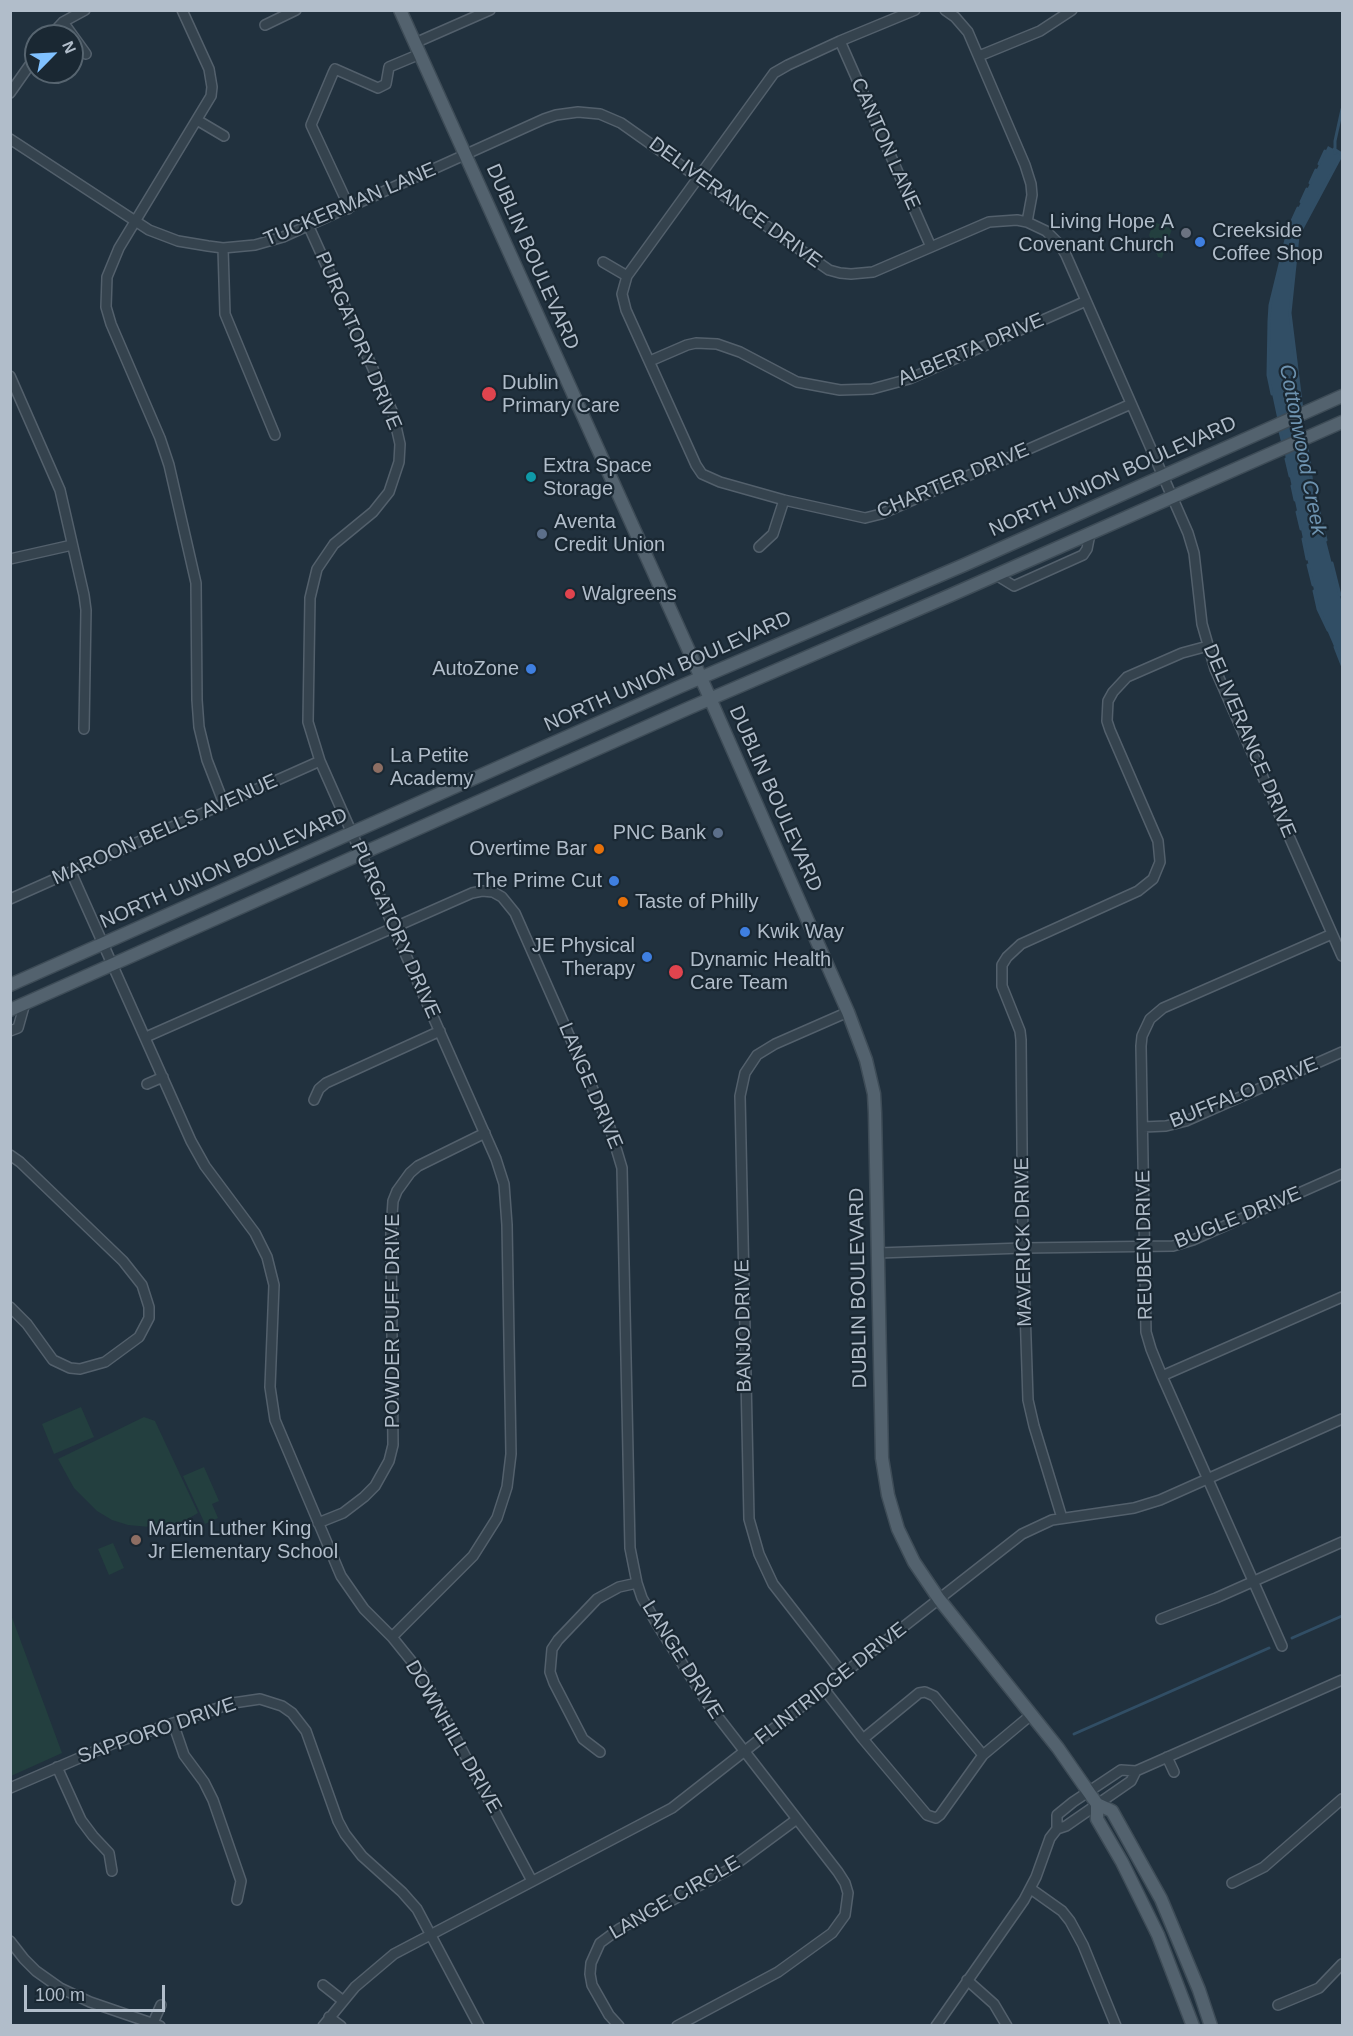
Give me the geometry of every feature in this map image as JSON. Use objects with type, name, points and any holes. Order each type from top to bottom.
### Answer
[{"type":"main road","name":"DUBLIN BOULEVARD","points":[[400,10],[710,699],[848,1012],[866,1060],[873,1094],[880,1434],[884,1476],[893,1512],[906,1546],[939,1599],[1031,1714],[1098,1804],[1112,1811],[1161,1899],[1211,2025]]},
{"type":"main road","name":"NORTH UNION BOULEVARD","points":[[10,985],[1340,397]]},
{"type":"main road","name":"NORTH UNION BOULEVARD","points":[[10,1010],[710,699],[1342,422]]},
{"type":"main road","name":"DUBLIN BOULEVARD","points":[[1098,1804],[1097,1819],[1122,1862],[1158,1935],[1192,2025]]},
{"type":"street","points":[[85,10],[63,22],[86,54]]},
{"type":"street","points":[[182,10],[212,77],[211,96],[112,262],[106,290],[106,307],[111,324],[165,451],[171,476],[197,589],[199,727],[207,760],[224,804]]},
{"type":"street","points":[[265,24],[296,10]]},
{"type":"street","points":[[348,209],[311,125],[335,69],[378,88],[386,84],[388,67],[417,48],[490,10]]},
{"type":"street","points":[[603,262],[627,276],[774,73],[840,41],[915,10]]},
{"type":"street","points":[[945,10],[962,24],[979,56],[1029,175],[1032,195],[1027,222]]},
{"type":"street","points":[[979,56],[1040,31],[1072,10]]},
{"type":"street","name":"CANTON LANE","points":[[840,41],[931,247]]},
{"type":"street","points":[[10,93],[24,73]]},
{"type":"street","name":"DELIVERANCE DRIVE","points":[[465,155],[556,115],[588,112],[611,117],[829,270],[840,273],[873,272],[989,222],[1007,220],[1027,222],[1046,231],[1060,245],[1188,533],[1194,553],[1203,624],[1215,669],[1342,956]]},
{"type":"street","points":[[197,120],[224,136]]},
{"type":"street","name":"TUCKERMAN LANE","points":[[10,139],[149,230],[178,242],[223,248],[269,242],[309,227],[465,155]]},
{"type":"street","name":"PURGATORY DRIVE","points":[[309,227],[393,413],[400,444],[399,462],[389,492],[373,512],[333,544],[317,569],[312,584],[308,722],[320,761],[485,1133],[504,1184],[507,1224],[511,1454],[507,1487],[497,1518],[473,1556],[392,1637]]},
{"type":"street","points":[[223,248],[225,314],[275,435]]},
{"type":"street","name":"CHARTER DRIVE","points":[[627,276],[622,294],[624,302],[702,474],[720,482],[784,500],[855,517],[873,516],[1131,404]]},
{"type":"street","name":"ALBERTA DRIVE","points":[[650,361],[687,345],[717,344],[740,352],[797,382],[840,390],[872,389],[909,379],[1086,301]]},
{"type":"street","points":[[10,376],[60,490],[85,603],[84,729]]},
{"type":"street","points":[[759,547],[773,534],[784,500]]},
{"type":"street","points":[[996,575],[1014,586],[1083,555],[1087,549],[1090,534]]},
{"type":"street","points":[[10,559],[72,545]]},
{"type":"street","points":[[992,961],[1002,965],[1020,944],[1138,891],[1153,879],[1160,862],[1158,841],[1110,730],[1107,721],[1108,702],[1113,692],[1127,677],[1182,653],[1208,646]]},
{"type":"street","name":"MAROON BELLS AVENUE","points":[[10,899],[320,761]]},
{"type":"street","name":"DOWNHILL DRIVE","points":[[71,872],[197,1153],[255,1233],[267,1257],[274,1285],[270,1387],[273,1410],[279,1433],[346,1585],[364,1609],[392,1637],[424,1678],[532,1881]]},
{"type":"street","name":"LANGE DRIVE","points":[[146,1037],[472,893],[493,892],[510,904],[616,1143],[622,1168],[630,1548],[637,1583],[642,1598],[657,1624],[708,1704],[745,1752]]},
{"type":"street","name":"REUBEN DRIVE","points":[[1282,1646],[1150,1349],[1146,1332],[1141,1046],[1142,1036],[1150,1019],[1163,1008],[1332,934]]},
{"type":"street","name":"MAVERICK DRIVE","points":[[1002,965],[1002,986],[1020,1031],[1021,1040],[1023,1248],[1028,1400],[1062,1518]]},
{"type":"street","points":[[10,1031],[18,1028],[25,1003]]},
{"type":"street","name":"BANJO DRIVE","points":[[843,1674],[773,1584],[759,1554],[749,1519],[740,1096],[746,1073],[757,1055],[775,1044],[848,1012]]},
{"type":"street","points":[[314,1100],[319,1089],[326,1083],[440,1031]]},
{"type":"street","name":"BUFFALO DRIVE","points":[[1143,1127],[1166,1126],[1186,1121],[1342,1052]]},
{"type":"street","points":[[147,1084],[163,1077]]},
{"type":"street","name":"POWDER PUFF DRIVE","points":[[318,1523],[343,1512],[369,1492],[383,1474],[393,1445],[391,1232],[393,1201],[397,1191],[418,1166],[485,1133]]},
{"type":"street","points":[[10,1155],[123,1261],[142,1286],[149,1307],[149,1318],[139,1337],[105,1362],[80,1369],[70,1368],[52,1360],[27,1324],[10,1307]]},
{"type":"street","name":"BUGLE DRIVE","points":[[878,1253],[1173,1246],[1184,1244],[1342,1174]]},
{"type":"street","points":[[1162,1376],[1342,1297]]},
{"type":"street","name":"FLINTRIDGE DRIVE","points":[[323,2025],[342,2000],[384,1962],[431,1934],[672,1808],[1022,1534],[1043,1523],[1062,1518],[1134,1508],[1160,1500],[1342,1419]]},
{"type":"street","points":[[1161,1619],[1342,1542]]},
{"type":"street","points":[[600,1752],[583,1739],[554,1683],[550,1672],[552,1649],[597,1599],[619,1587],[637,1583]]},
{"type":"street","points":[[936,2025],[1031,1889],[1050,1838],[1057,1828],[1057,1815],[1088,1791],[1121,1770],[1136,1772],[1342,1680]]},
{"type":"street","points":[[824,1689],[862,1739],[927,1815],[936,1818],[983,1755],[1031,1714]]},
{"type":"street","points":[[862,1739],[919,1693],[925,1692],[934,1696],[983,1755]]},
{"type":"street","name":"SAPPORO DRIVE","points":[[10,1788],[114,1743],[173,1723],[247,1700],[270,1701],[292,1713],[306,1731],[338,1821],[345,1834],[362,1856],[410,1901],[424,1919],[478,2025]]},
{"type":"street","points":[[173,1723],[184,1755],[204,1782],[213,1800],[241,1881],[237,1900]]},
{"type":"street","points":[[677,2025],[778,1972],[831,1933],[839,1925],[848,1905],[845,1883],[745,1752]]},
{"type":"street","points":[[1167,1758],[1174,1772]]},
{"type":"street","points":[[57,1767],[81,1820],[109,1853],[112,1871]]},
{"type":"street","points":[[1057,1828],[1066,1826],[1131,1781],[1136,1772]]},
{"type":"street","points":[[1232,1883],[1264,1867],[1342,1799]]},
{"type":"street","name":"LANGE CIRCLE","points":[[619,2025],[609,2015],[592,1985],[591,1963],[600,1943],[619,1929],[728,1870],[796,1819]]},
{"type":"street","points":[[1031,1889],[1062,1911],[1070,1921],[1083,1945],[1116,2025]]},
{"type":"street","points":[[10,1941],[36,1971],[60,1988],[90,2002],[157,2024],[160,2005]]},
{"type":"street","points":[[1278,2005],[1319,1988],[1342,1965]]},
{"type":"street","points":[[967,1980],[987,1996],[1007,2025]]},
{"type":"street","points":[[323,1985],[342,2000]]},
{"type":"street","points":[[329,2017],[341,2025]]},
{"type":"green space","points":[[1154,222],[1172,229],[1162,258],[1158,257],[1149,235]]},
{"type":"green space","points":[[81,1407],[94,1437],[54,1454],[42,1424]]},
{"type":"green space","points":[[144,1417],[155,1421],[198,1513],[177,1525],[161,1528],[128,1525],[112,1520],[97,1511],[74,1488],[58,1459]]},
{"type":"green space","points":[[204,1467],[219,1501],[212,1504],[218,1518],[205,1524],[183,1476]]},
{"type":"green space","points":[[113,1543],[124,1568],[109,1575],[98,1549]]},
{"type":"green space","points":[[10,1612],[62,1753],[11,1776],[10,1776]]},
{"type":"water","points":[[1328,146],[1342,154],[1298,236],[1290,313],[1310,478],[1342,603],[1342,665],[1318,609],[1268,375],[1270,305],[1289,227]]},
{"type":"waterway","name":"Cottonwood Creek","points":[[1335,153],[1335,141],[1342,109]]},
{"type":"waterway","name":"Cottonwood Creek","points":[[1334,149],[1342,154]]},
{"type":"waterway","name":"Cottonwood Creek","points":[[1319,164],[1325,151]]},
{"type":"waterway","name":"Cottonwood Creek","points":[[1302,410],[1290,313],[1298,236],[1342,154]]},
{"type":"waterway","name":"Cottonwood Creek","points":[[1310,183],[1316,170]]},
{"type":"waterway","name":"Cottonwood Creek","points":[[1301,202],[1307,189]]},
{"type":"waterway","name":"Cottonwood Creek","points":[[1292,221],[1298,208]]},
{"type":"waterway","name":"Cottonwood Creek","points":[[1272,394],[1268,375],[1270,305],[1289,227]]},
{"type":"waterway","name":"Cottonwood Creek","points":[[1279,427],[1283,444]]},
{"type":"waterway","name":"Cottonwood Creek","points":[[1307,446],[1312,484]]},
{"type":"waterway","name":"Cottonwood Creek","points":[[1286,459],[1290,476]]},
{"type":"waterway","name":"Cottonwood Creek","points":[[1292,486],[1295,500]]},
{"type":"waterway","name":"Cottonwood Creek","points":[[1318,508],[1326,540]]},
{"type":"waterway","name":"Cottonwood Creek","points":[[1297,512],[1301,529]]},
{"type":"waterway","name":"Cottonwood Creek","points":[[1303,539],[1307,559]]},
{"type":"waterway","name":"Cottonwood Creek","points":[[1332,563],[1340,595]]},
{"type":"waterway","name":"Cottonwood Creek","points":[[1308,565],[1313,585]]},
{"type":"waterway","name":"Cottonwood Creek","points":[[1314,591],[1318,609],[1328,630]]},
{"type":"waterway","name":"Cottonwood Creek","points":[[1335,647],[1342,665]]},
{"type":"waterway","points":[[1292,1638],[1342,1616]]},
{"type":"waterway","points":[[1074,1734],[1269,1648]]},
{"type":"place","name":"Living Hope A Covenant Church","points":[[1186,233]]},
{"type":"place","name":"Creekside Coffee Shop","points":[[1200,242]]},
{"type":"place","name":"Dublin Primary Care","points":[[489,394]]},
{"type":"place","name":"Extra Space Storage","points":[[531,477]]},
{"type":"place","name":"Aventa Credit Union","points":[[542,534]]},
{"type":"place","name":"Walgreens","points":[[570,594]]},
{"type":"place","name":"AutoZone","points":[[531,669]]},
{"type":"place","name":"La Petite Academy","points":[[378,768]]},
{"type":"place","name":"PNC Bank","points":[[718,833]]},
{"type":"place","name":"Overtime Bar","points":[[599,849]]},
{"type":"place","name":"The Prime Cut","points":[[614,881]]},
{"type":"place","name":"Taste of Philly","points":[[623,902]]},
{"type":"place","name":"Kwik Way","points":[[745,932]]},
{"type":"place","name":"JE Physical Therapy","points":[[647,957]]},
{"type":"place","name":"Dynamic Health Care Team","points":[[676,972]]},
{"type":"place","name":"Martin Luther King Jr Elementary School","points":[[136,1540]]}]
